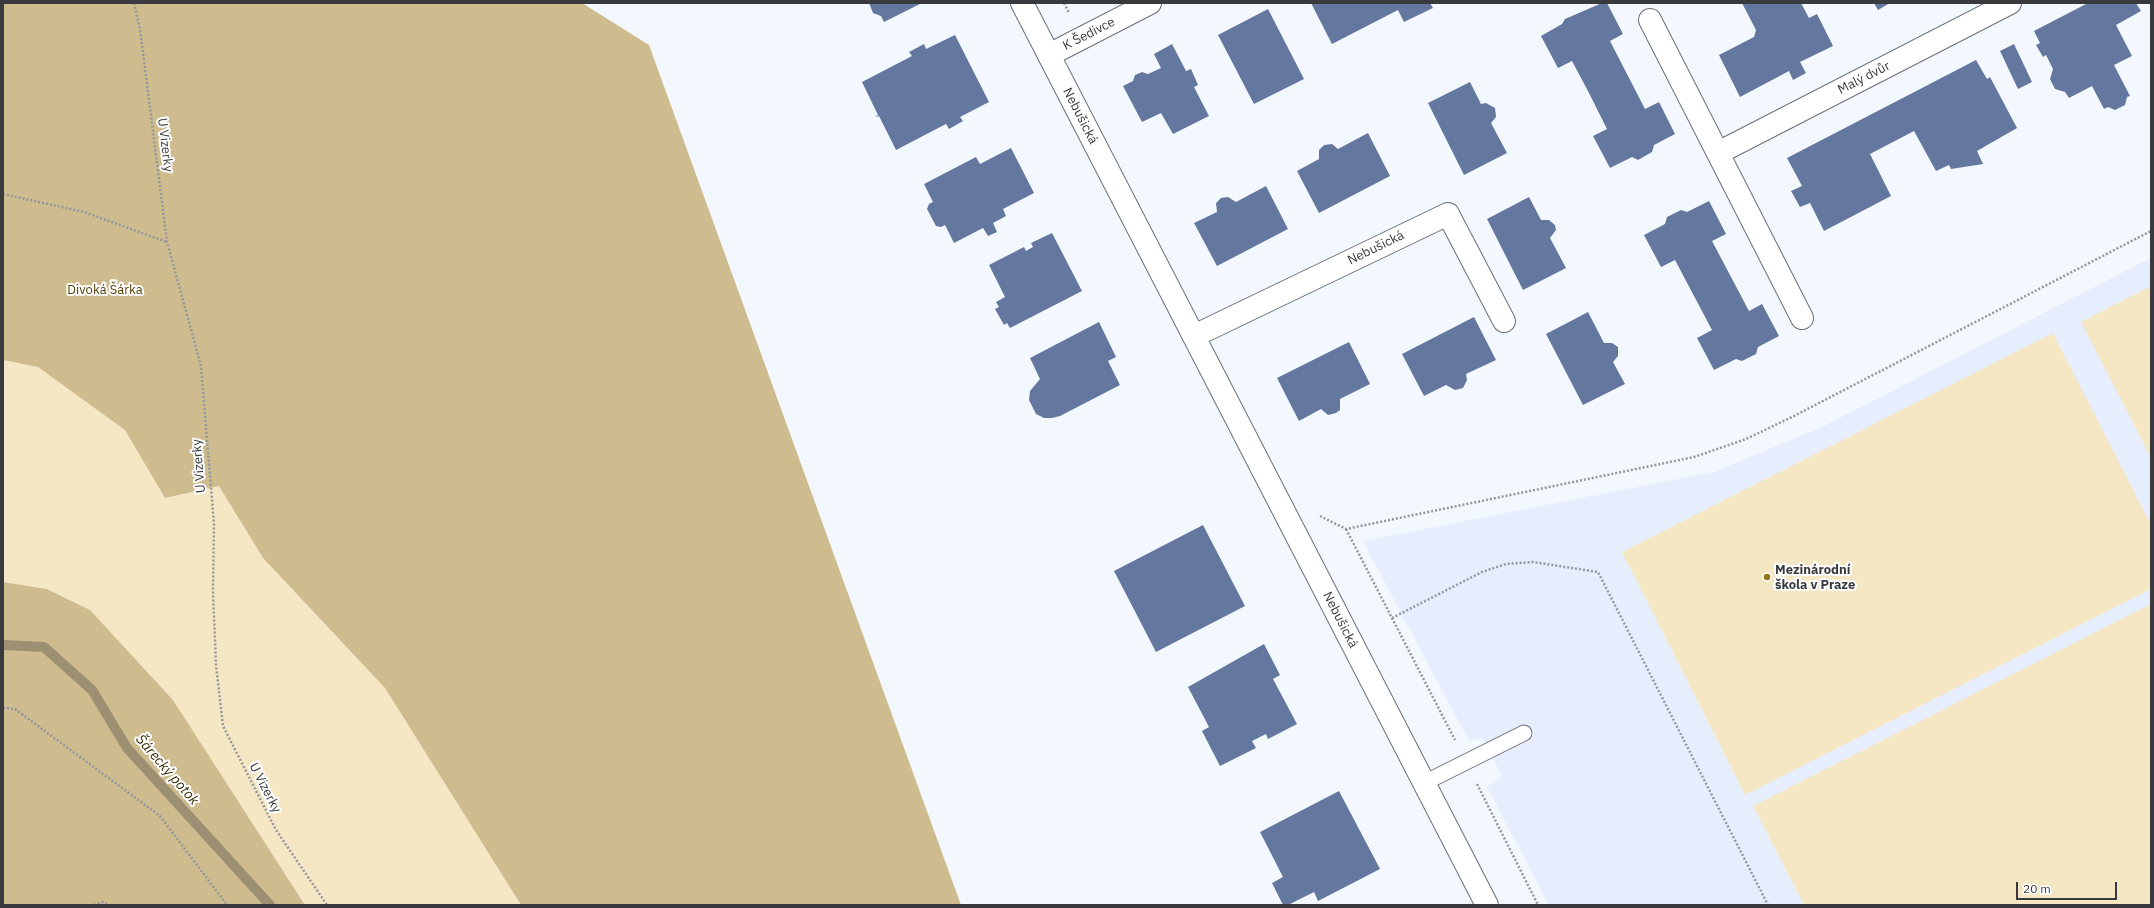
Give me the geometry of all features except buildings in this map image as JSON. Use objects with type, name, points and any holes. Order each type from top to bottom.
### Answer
[{"type":"street","name":"Nebušická","points":[[1022,3],[1487,905]]},
{"type":"street","name":"K Šedivce","points":[[1049,55],[1150,3]]},
{"type":"street","name":"Malý dvůr","points":[[1718,153],[2010,3]]},
{"type":"street","points":[[1650,20],[1802,318]]},
{"type":"street","name":"Nebušická","points":[[1194,336],[1448,214],[1504,322]]},
{"type":"lane","points":[[1424,783],[1524,733]]},
{"type":"path","name":"U Vizerky","points":[[134,3],[140,29],[167,242],[200,366],[214,524],[213,592],[216,665],[222,726],[276,830],[327,905]]},
{"type":"path","points":[[1064,3],[1082,38]]},
{"type":"path","points":[[3,194],[84,212],[167,242]]},
{"type":"path","points":[[1346,529],[1694,457],[1746,439],[2151,231]]},
{"type":"path","points":[[1317,515],[1346,529],[1538,905]]},
{"type":"path","points":[[1392,618],[1482,572],[1506,564],[1533,562],[1598,572],[1768,905]]},
{"type":"path","points":[[3,708],[16,709],[160,816],[227,905]]},
{"type":"path","points":[[94,905],[103,902],[108,905]]},
{"type":"shaded area","name":"Mezinárodní škola v Praze","points":[[2151,258],[2151,905],[1549,905],[1487,787],[1502,776],[1482,738],[1469,741],[1363,541],[1714,472],[1824,426]]},
{"type":"shaded area","points":[[2151,286],[2151,458],[2081,322]]},
{"type":"shaded area","points":[[2053,333],[2151,525],[2151,589],[1745,795],[1622,552]]},
{"type":"shaded area","points":[[3,360],[38,367],[126,430],[165,498],[219,486],[263,558],[385,688],[521,905],[305,905],[173,700],[90,610],[47,589],[3,582]]},
{"type":"shaded area","points":[[2151,604],[2151,905],[1804,905],[1753,806]]},
{"type":"green space","name":"Divoká Šárka","points":[[3,3],[582,3],[649,45],[961,905],[521,905],[385,688],[263,558],[219,486],[165,498],[125,430],[38,367],[3,360]]},
{"type":"green space","points":[[3,582],[47,589],[90,610],[173,700],[305,905],[3,905]]},
{"type":"waterway","name":"Šárecký potok","points":[[3,645],[44,647],[92,690],[127,748],[270,905]]},
{"type":"place","name":"Mezinárodní škola v Praze","points":[[1767,577]]}]
